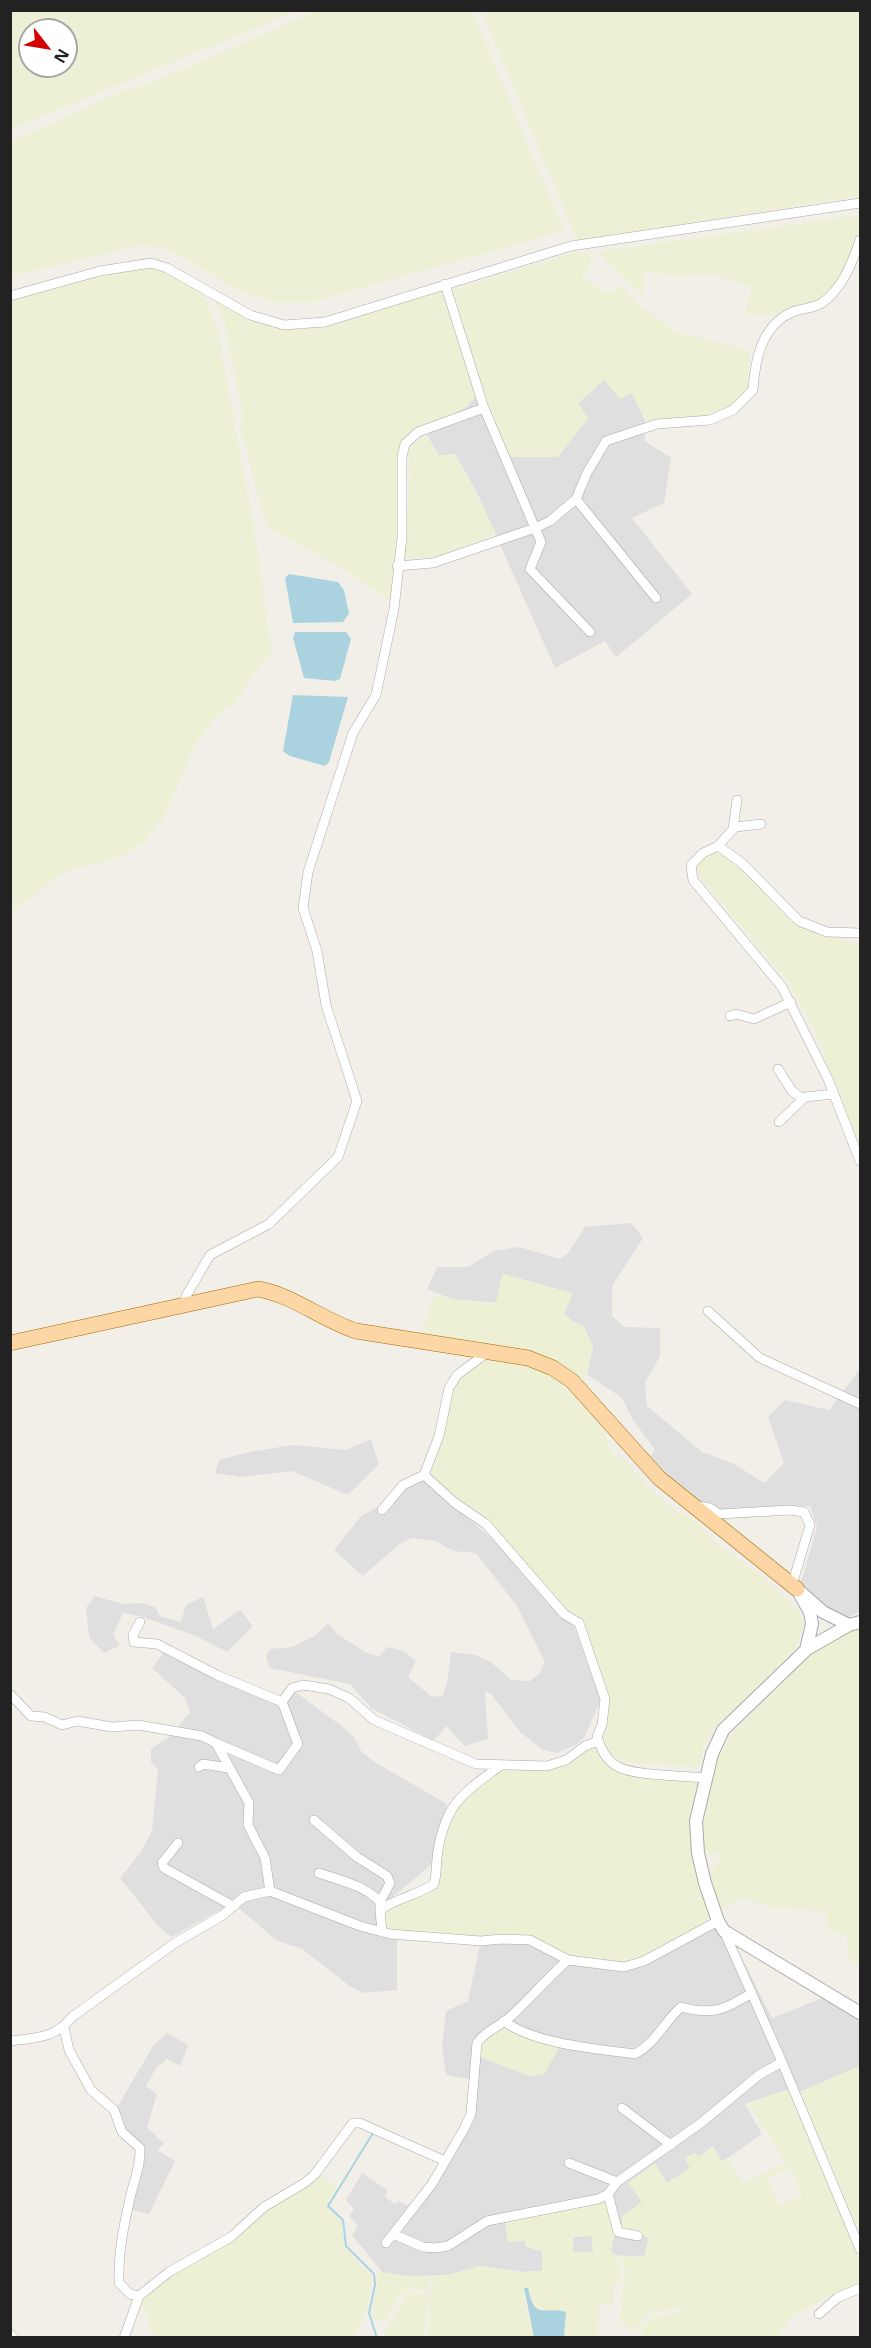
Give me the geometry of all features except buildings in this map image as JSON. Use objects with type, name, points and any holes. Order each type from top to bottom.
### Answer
[{"type":"main road","points":[[10,1343],[258,1289],[274,1292],[336,1324],[356,1331],[528,1358],[553,1368],[572,1381],[660,1478],[795,1587]]},
{"type":"street","points":[[10,296],[100,270],[151,263],[167,268],[250,315],[284,325],[325,322],[571,246],[861,203]]},
{"type":"street","points":[[397,566],[433,563],[550,521],[576,499],[587,473],[606,441],[657,424],[710,420],[733,410],[753,390],[756,360],[769,331],[790,313],[820,304],[834,291],[847,275],[861,240]]},
{"type":"street","points":[[445,284],[484,408],[541,542],[530,569],[590,632]]},
{"type":"street","points":[[185,1305],[186,1296],[210,1255],[269,1224],[338,1157],[357,1101],[326,1005],[317,951],[303,908],[308,872],[353,733],[376,695],[394,609],[397,566],[402,538],[402,457],[405,444],[418,432],[484,408]]},
{"type":"street","points":[[576,499],[656,598]]},
{"type":"street","points":[[733,830],[736,800]]},
{"type":"street","points":[[761,824],[733,830],[718,846],[703,853],[691,865],[693,880],[782,987],[791,1002],[834,1094],[861,1161]]},
{"type":"street","points":[[718,846],[742,863],[799,921],[827,932],[861,933]]},
{"type":"street","points":[[730,1016],[736,1014],[754,1018],[791,1002]]},
{"type":"street","points":[[778,1069],[792,1091],[802,1099]]},
{"type":"street","points":[[779,1122],[802,1099],[834,1094]]},
{"type":"street","points":[[708,1311],[760,1358],[861,1404]]},
{"type":"street","points":[[382,1510],[404,1485],[424,1475],[439,1436],[449,1388],[457,1375],[488,1352]]},
{"type":"street","points":[[424,1475],[454,1503],[486,1524],[564,1614],[579,1623],[605,1699],[598,1741],[616,1766],[630,1770],[705,1778]]},
{"type":"street","points":[[693,1506],[710,1508],[719,1514],[790,1510],[804,1512],[810,1525],[795,1587],[810,1612],[812,1624],[806,1650]]},
{"type":"street","points":[[795,1587],[824,1611],[855,1624]]},
{"type":"street","points":[[140,1622],[133,1635],[134,1642],[157,1644],[217,1675],[282,1702]]},
{"type":"street","points":[[855,1624],[813,1643],[723,1730],[705,1778],[696,1821],[698,1853],[721,1926],[782,2062],[861,2249]]},
{"type":"street","points":[[282,1702],[292,1688],[303,1685],[329,1689],[349,1698],[374,1720],[465,1761],[501,1765],[547,1766],[566,1760],[585,1746],[598,1741]]},
{"type":"street","points":[[10,1694],[31,1716],[45,1717],[62,1725],[77,1720],[112,1727],[138,1725],[202,1736],[279,1770],[298,1744],[290,1729],[282,1702]]},
{"type":"street","points":[[216,1743],[249,1803],[248,1825],[265,1858],[270,1891]]},
{"type":"street","points":[[199,1767],[203,1764],[228,1768]]},
{"type":"street","points":[[380,1906],[419,1894],[434,1884],[438,1851],[449,1813],[464,1792],[501,1765]]},
{"type":"street","points":[[314,1820],[357,1857],[387,1876],[390,1883],[380,1906]]},
{"type":"street","points":[[178,1843],[162,1863],[164,1868],[233,1906]]},
{"type":"street","points":[[319,1873],[350,1884],[374,1896],[380,1906],[382,1932]]},
{"type":"street","points":[[10,2041],[50,2036],[64,2028],[72,2017],[111,1992],[175,1943],[196,1933],[243,1897],[270,1891],[382,1932],[481,1941],[530,1940],[568,1960],[624,1967],[644,1961],[721,1926]]},
{"type":"street","points":[[721,1926],[861,2013]]},
{"type":"street","points":[[386,2243],[432,2184],[471,2114],[477,2043],[482,2036],[504,2021],[568,1960]]},
{"type":"street","points":[[504,2021],[517,2031],[536,2038],[635,2054],[647,2048],[671,2016],[681,2007],[702,2013],[719,2009],[752,1993]]},
{"type":"street","points":[[64,2028],[69,2050],[91,2090],[114,2109],[122,2132],[140,2148],[141,2161],[123,2230],[118,2264],[119,2283],[122,2288],[130,2294],[139,2296]]},
{"type":"street","points":[[393,2234],[423,2247],[448,2246],[487,2221],[598,2199],[608,2194],[617,2182],[671,2145],[759,2075],[782,2062]]},
{"type":"street","points":[[622,2108],[671,2145]]},
{"type":"street","points":[[124,2337],[139,2296],[178,2266],[231,2236],[271,2202],[306,2182],[315,2174],[353,2123],[360,2122],[445,2161]]},
{"type":"street","points":[[569,2163],[617,2182]]},
{"type":"street","points":[[608,2194],[618,2232],[638,2236]]},
{"type":"street","points":[[819,2314],[837,2298],[861,2288]]},
{"type":"street","points":[[10,2334],[14,2337]]},
{"type":"shaded area","points":[[479,380],[494,422],[588,419],[578,403],[604,380],[632,393],[645,420],[645,441],[671,458],[664,503],[632,518],[692,594],[616,657],[605,641],[555,668],[476,491],[455,454],[439,456],[424,430]]},
{"type":"shaded area","points":[[631,1223],[643,1238],[612,1286],[612,1316],[624,1327],[660,1328],[660,1356],[645,1383],[647,1406],[702,1452],[734,1464],[764,1483],[784,1463],[768,1417],[785,1400],[829,1410],[860,1369],[860,1612],[849,1617],[825,1608],[801,1582],[817,1527],[810,1506],[762,1507],[715,1512],[661,1483],[648,1459],[655,1450],[633,1420],[622,1398],[587,1374],[593,1346],[584,1327],[572,1321],[564,1313],[572,1293],[503,1274],[496,1303],[452,1299],[427,1289],[437,1267],[468,1267],[494,1251],[519,1247],[560,1259],[568,1253],[585,1227]]},
{"type":"shaded area","points":[[371,1439],[379,1464],[348,1495],[292,1471],[240,1477],[215,1473],[219,1460],[249,1452],[292,1445],[346,1450]]},
{"type":"shaded area","points":[[424,1477],[506,1552],[560,1616],[574,1626],[601,1700],[584,1738],[577,1744],[557,1753],[543,1750],[520,1732],[491,1694],[485,1691],[488,1739],[465,1746],[446,1726],[434,1741],[371,1708],[350,1684],[270,1668],[266,1657],[270,1649],[292,1647],[316,1635],[328,1623],[337,1634],[365,1652],[379,1657],[387,1647],[402,1650],[416,1661],[408,1677],[431,1696],[442,1697],[447,1682],[451,1652],[475,1655],[491,1662],[511,1680],[530,1681],[540,1673],[545,1662],[517,1606],[476,1553],[453,1551],[436,1541],[412,1538],[398,1545],[363,1576],[334,1550],[361,1516],[380,1506],[405,1481]]},
{"type":"shaded area","points":[[95,1596],[123,1604],[142,1603],[155,1607],[160,1616],[181,1622],[186,1605],[203,1597],[213,1629],[240,1610],[253,1626],[227,1652],[196,1636],[140,1616],[123,1613],[113,1635],[120,1645],[104,1653],[89,1637],[86,1608]]},
{"type":"shaded area","points":[[168,1647],[283,1702],[294,1691],[343,1727],[354,1737],[361,1751],[376,1763],[447,1804],[434,1862],[389,1900],[383,1913],[383,1936],[397,1940],[397,1990],[363,1993],[351,1987],[302,1949],[276,1940],[233,1903],[171,1937],[159,1927],[120,1878],[141,1852],[152,1831],[158,1769],[151,1762],[151,1749],[170,1736],[190,1712],[185,1698],[152,1668]]},
{"type":"shaded area","points":[[712,1928],[733,1940],[772,2018],[825,1997],[860,2019],[860,2066],[800,2092],[793,2088],[745,2104],[762,2134],[722,2162],[713,2146],[699,2157],[685,2158],[690,2168],[667,2183],[629,2183],[642,2202],[622,2217],[649,2237],[644,2257],[614,2255],[611,2250],[616,2229],[525,2241],[526,2247],[542,2250],[543,2271],[522,2272],[480,2266],[448,2275],[406,2276],[382,2272],[352,2235],[358,2226],[349,2216],[354,2209],[346,2200],[362,2173],[387,2190],[385,2197],[395,2204],[398,2201],[410,2206],[445,2157],[462,2126],[470,2103],[472,2080],[446,2075],[442,2046],[446,2011],[468,2001],[480,1945],[524,1939],[544,1948]]},
{"type":"shaded area","points":[[167,2033],[188,2045],[180,2066],[167,2059],[156,2068],[146,2086],[157,2094],[147,2127],[164,2144],[157,2150],[175,2161],[149,2214],[127,2209],[139,2150],[113,2114],[153,2046]]},
{"type":"shaded area","points":[[592,2236],[593,2252],[573,2252],[573,2237]]},
{"type":"green space","points":[[11,10],[297,11],[11,129]]},
{"type":"green space","points":[[319,10],[472,11],[564,231],[311,302],[269,301],[232,288],[211,273],[163,248],[141,245],[11,276],[11,142],[122,91],[146,85]]},
{"type":"green space","points":[[482,11],[860,11],[860,196],[577,241]]},
{"type":"green space","points":[[860,215],[860,232],[848,266],[824,300],[770,316],[746,314],[752,287],[711,274],[680,276],[645,271],[643,295],[596,252]]},
{"type":"green space","points":[[587,252],[593,259],[582,276],[608,294],[620,285],[640,305],[676,332],[749,350],[748,388],[727,410],[699,418],[645,420],[632,393],[620,399],[604,380],[578,403],[588,419],[558,457],[509,457],[470,357],[454,290],[572,253]]},
{"type":"green space","points":[[144,265],[170,272],[203,293],[216,323],[254,528],[272,652],[237,700],[214,720],[196,742],[163,819],[143,843],[123,856],[64,872],[11,913],[11,298],[98,273]]},
{"type":"green space","points":[[443,289],[476,396],[464,409],[435,423],[418,427],[404,440],[397,454],[398,535],[390,601],[345,570],[267,527],[241,432],[242,413],[224,322],[214,300],[248,319],[279,327],[302,329],[327,326]]},
{"type":"green space","points":[[422,435],[429,438],[439,456],[455,454],[496,533],[441,556],[404,559],[410,476],[408,451]]},
{"type":"green space","points":[[719,853],[752,878],[788,919],[827,936],[860,944],[860,1146],[814,1029],[788,982],[699,876],[697,862],[705,855]]},
{"type":"green space","points":[[503,1274],[573,1294],[564,1313],[572,1321],[584,1327],[593,1347],[587,1374],[579,1380],[571,1375],[420,1335],[434,1298],[440,1295],[452,1299],[496,1303]]},
{"type":"green space","points":[[491,1357],[520,1360],[552,1375],[603,1427],[611,1451],[627,1462],[647,1486],[669,1506],[700,1524],[709,1537],[764,1578],[800,1613],[803,1625],[796,1649],[711,1732],[704,1744],[700,1767],[622,1762],[610,1753],[601,1740],[609,1716],[610,1704],[603,1678],[572,1616],[493,1527],[455,1501],[427,1476],[453,1385],[465,1373]]},
{"type":"green space","points":[[860,1628],[860,1967],[849,1959],[847,1935],[827,1930],[826,1911],[774,1908],[743,1898],[721,1908],[712,1893],[711,1876],[722,1852],[703,1855],[701,1824],[711,1770],[736,1728],[822,1643],[841,1632]]},
{"type":"green space","points":[[593,1746],[612,1768],[623,1773],[696,1779],[701,1784],[694,1814],[710,1914],[706,1923],[642,1959],[627,1964],[569,1957],[529,1936],[475,1939],[398,1932],[386,1928],[386,1912],[389,1908],[425,1895],[434,1889],[450,1818],[470,1791],[505,1768],[550,1768]]},
{"type":"green space","points":[[506,2026],[561,2045],[544,2074],[529,2076],[480,2057],[482,2041]]},
{"type":"green space","points":[[860,2066],[860,2233],[800,2092]]},
{"type":"green space","points":[[789,2089],[860,2262],[860,2282],[793,2315],[777,2337],[641,2337],[643,2323],[651,2323],[650,2317],[681,2313],[684,2301],[681,2308],[651,2312],[642,2319],[635,2334],[619,2320],[626,2271],[619,2256],[644,2257],[649,2238],[622,2228],[622,2217],[642,2202],[628,2183],[655,2163],[667,2183],[690,2168],[685,2158],[695,2153],[699,2157],[713,2146],[721,2162],[727,2158],[744,2183],[786,2163],[748,2103]],"holes":[[[790,2168],[802,2196],[779,2206],[768,2179]]]},
{"type":"green space","points":[[317,2174],[337,2185],[326,2205],[341,2221],[345,2247],[372,2279],[371,2294],[361,2326],[351,2337],[158,2337],[149,2330],[149,2313],[139,2304],[145,2294]]},
{"type":"green space","points":[[605,2198],[616,2229],[611,2250],[621,2265],[620,2282],[613,2287],[613,2305],[599,2304],[598,2337],[564,2337],[562,2333],[567,2317],[563,2311],[541,2312],[535,2308],[528,2289],[523,2292],[534,2337],[428,2338],[432,2276],[448,2275],[480,2266],[522,2272],[542,2271],[542,2251],[526,2247],[525,2241],[508,2242],[505,2221]],"holes":[[[592,2236],[593,2252],[573,2252],[573,2237]]]},
{"type":"green space","points":[[378,2273],[406,2276],[430,2276],[428,2291],[410,2289],[401,2294],[384,2321],[375,2320],[372,2312]]},
{"type":"green space","points":[[408,2292],[429,2295],[424,2337],[382,2337]]},
{"type":"water","points":[[289,574],[338,582],[344,590],[349,614],[343,622],[293,623],[285,578]]},
{"type":"water","points":[[295,632],[346,632],[351,639],[340,679],[335,681],[304,678],[293,638]]},
{"type":"water","points":[[293,695],[348,697],[329,762],[325,766],[290,756],[283,751]]},
{"type":"water","points":[[524,2288],[528,2288],[537,2309],[566,2312],[564,2337],[534,2337]]},
{"type":"waterway","points":[[373,2133],[328,2206],[343,2220],[346,2246],[374,2274],[375,2285],[369,2313],[377,2338]]}]
